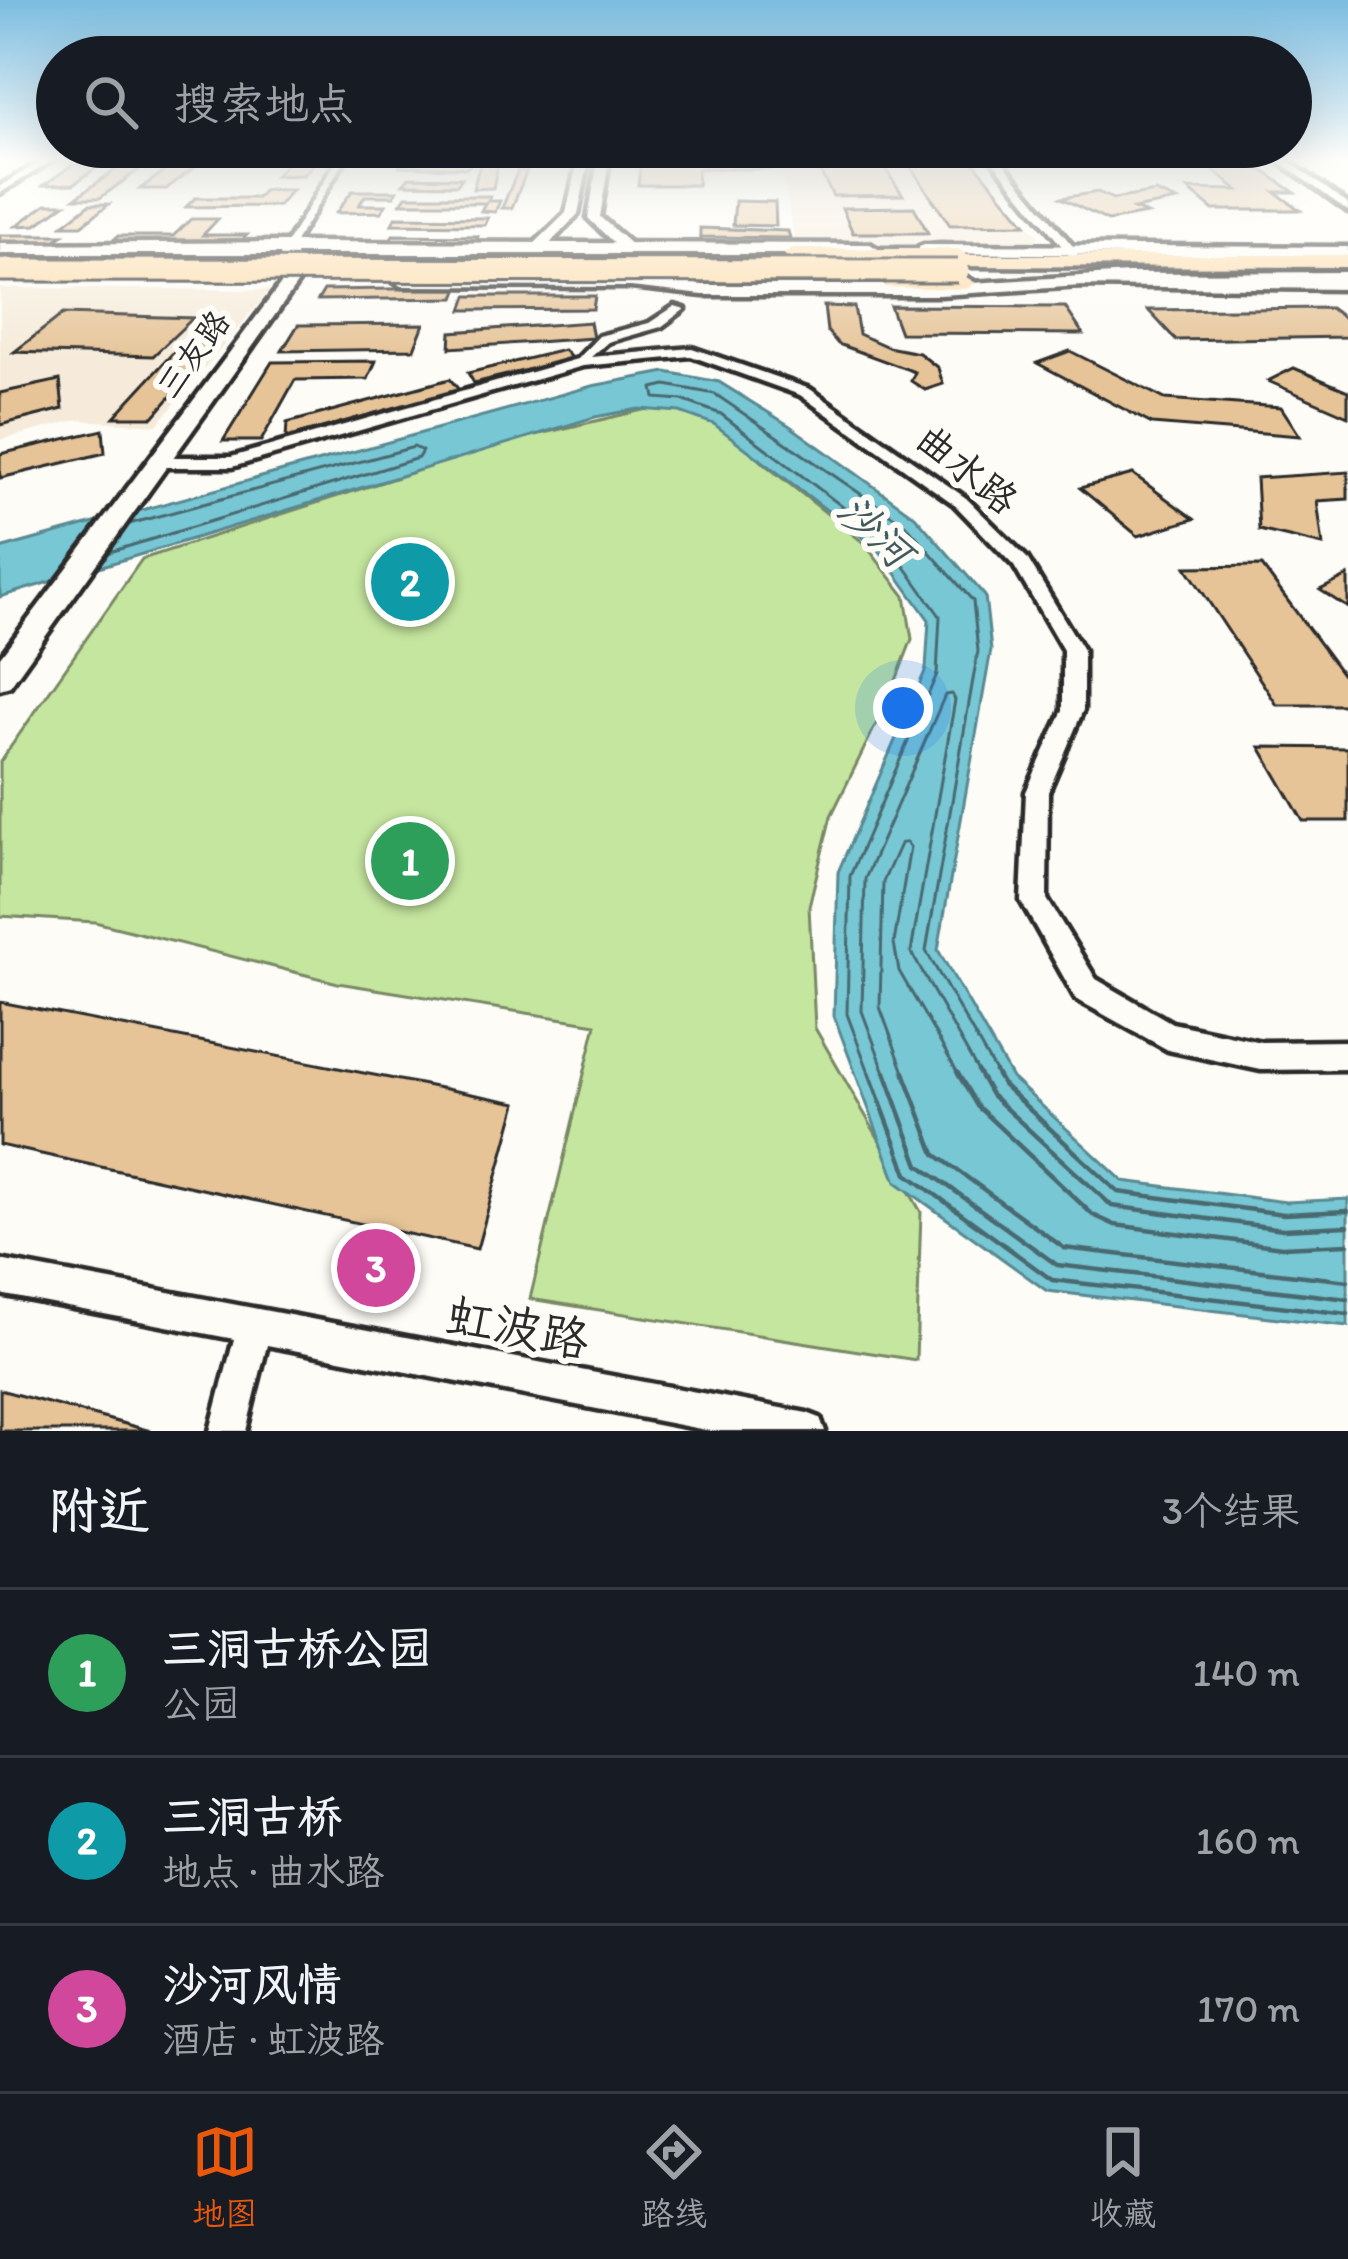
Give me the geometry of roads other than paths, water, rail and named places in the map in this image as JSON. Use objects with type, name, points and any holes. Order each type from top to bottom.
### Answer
[{"type":"highway","points":[[0,252],[1022,253]]},
{"type":"highway","points":[[1073,253],[1348,254]]},
{"type":"highway","points":[[196,254],[1348,254]]},
{"type":"highway","points":[[0,275],[64,270],[1348,278]]},
{"type":"highway","points":[[64,270],[104,276],[1063,282]]},
{"type":"main road","points":[[287,248],[292,280]]},
{"type":"main road","points":[[0,252],[287,248],[1348,254]]},
{"type":"main road","points":[[0,275],[632,282],[703,290],[940,290],[1063,282],[1348,278]]},
{"type":"main road","name":"三友路","points":[[0,678],[292,280]]},
{"type":"street","points":[[287,248],[300,227]]},
{"type":"street","points":[[537,249],[559,227]]},
{"type":"street","points":[[604,227],[628,249]]},
{"type":"street","points":[[1051,227],[1073,253]]},
{"type":"street","points":[[1063,282],[1348,278]]},
{"type":"street","points":[[582,362],[587,350],[612,333],[658,326],[679,309]]},
{"type":"street","name":"曲水路","points":[[160,461],[232,462],[582,362],[692,352],[805,392],[959,501],[1021,562],[1073,650],[1073,710],[1037,792],[1034,902],[1086,989],[1168,1036],[1261,1056],[1348,1054]]},
{"type":"street","name":"虹波路","points":[[0,1276],[807,1431]]},
{"type":"street","points":[[228,1431],[255,1325]]},
{"type":"water","name":"沙河","points":[[666,372],[719,382],[790,426],[915,516],[985,596],[991,650],[938,950],[1012,1078],[1123,1181],[1286,1202],[1348,1199],[1348,1326],[1047,1291],[896,1182],[834,1016],[838,872],[926,669],[929,620],[879,550],[714,424],[680,412],[639,409],[595,417],[0,597],[0,549],[592,386]]},
{"type":"place","name":"三洞古桥","points":[[410,582]]},
{"type":"place","name":"三洞古桥公园","points":[[410,861]]},
{"type":"place","name":"沙河风情","points":[[376,1268]]}]
